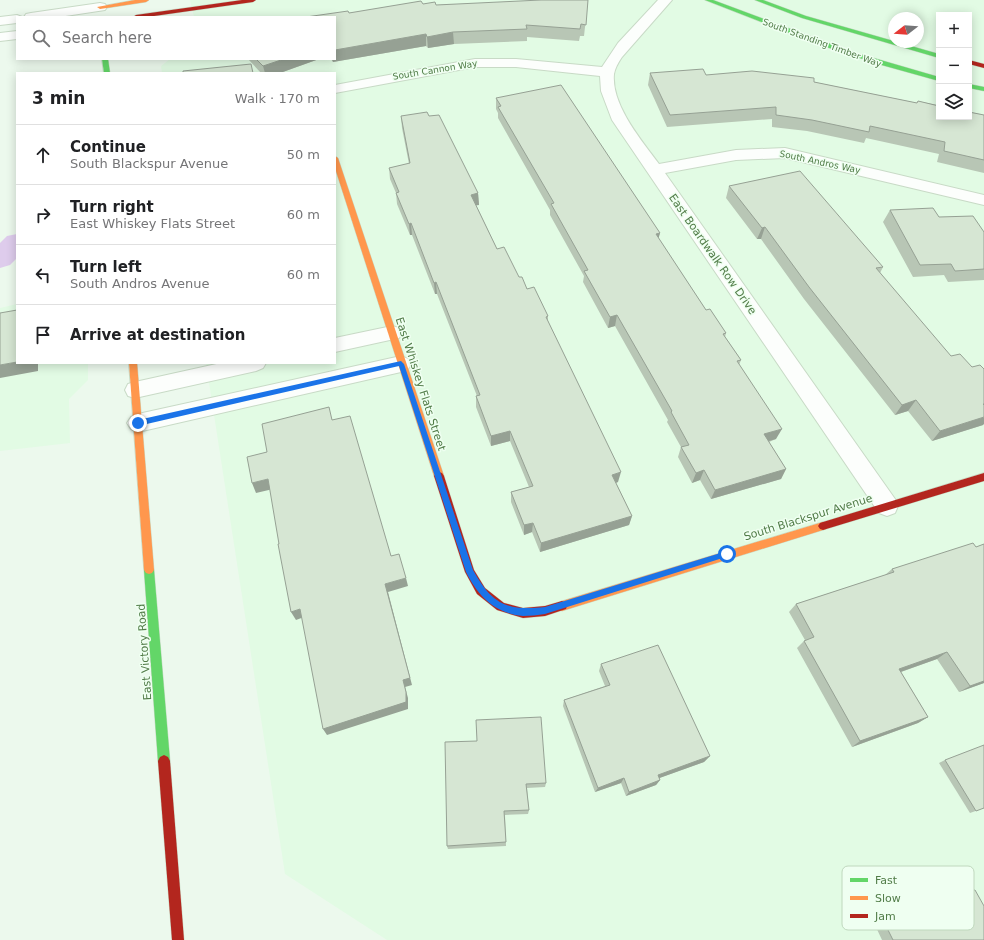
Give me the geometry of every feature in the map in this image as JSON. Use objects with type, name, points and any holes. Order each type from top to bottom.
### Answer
[{"type":"street","points":[[39,16],[146,0]]},
{"type":"street","points":[[143,16],[253,0]]},
{"type":"street","points":[[607,72],[613,58],[665,0]]},
{"type":"street","name":"South Standing Timber Way","points":[[708,0],[782,30],[893,68],[936,78]]},
{"type":"street","name":"South Standing Timber Way","points":[[758,0],[804,17],[936,55]]},
{"type":"street","points":[[0,22],[16,19]]},
{"type":"street","points":[[0,37],[16,35]]},
{"type":"street","points":[[106,60],[107,72]]},
{"type":"street","name":"South Cannon Way","points":[[336,89],[475,63],[516,63],[607,72]]},
{"type":"street","points":[[972,63],[984,66]]},
{"type":"street","name":"East Boardwalk Row Drive","points":[[607,72],[609,94],[620,120],[887,506]]},
{"type":"street","points":[[972,87],[984,89]]},
{"type":"street","name":"South Andros Way","points":[[655,170],[740,153],[762,151],[785,153],[984,200]]},
{"type":"street","name":"East Whiskey Flats Street","points":[[336,161],[470,572],[481,591],[501,607]]},
{"type":"street","points":[[336,345],[392,333]]},
{"type":"street","name":"East Victory Road","points":[[133,364],[178,940]]},
{"type":"street","points":[[135,390],[252,364]]},
{"type":"street","points":[[138,423],[401,364]]},
{"type":"street","name":"South Blackspur Avenue","points":[[501,607],[523,612],[545,610],[984,477]]},
{"type":"shaded area","points":[[190,0],[984,0],[984,940],[387,940],[285,874],[206,364],[336,364],[336,72],[162,72],[161,66],[169,60],[336,60],[336,16],[194,16]]},
{"type":"shaded area","points":[[16,304],[16,364],[88,364],[88,380],[69,399],[70,443],[0,451],[0,308]]},
{"type":"building","points":[[541,0],[588,0],[586,25],[581,24],[580,29],[526,25],[527,29],[453,32],[427,37],[426,34],[336,50],[336,16],[313,16],[348,11],[349,13],[421,1],[423,4],[435,2],[436,5]]},
{"type":"building","points":[[257,60],[281,60],[263,66]]},
{"type":"building","points":[[251,64],[253,72],[183,72]]},
{"type":"building","points":[[703,69],[706,75],[752,71],[814,78],[814,82],[917,103],[918,101],[936,105],[936,120],[972,120],[972,113],[984,115],[984,160],[944,151],[945,142],[870,126],[869,132],[812,120],[776,115],[776,107],[670,115],[650,73]]},
{"type":"building","points":[[561,85],[660,233],[656,234],[706,310],[710,309],[726,333],[723,334],[741,360],[737,361],[782,429],[764,434],[786,469],[715,490],[704,470],[696,473],[681,447],[689,445],[671,412],[672,411],[617,315],[610,317],[584,271],[588,270],[551,204],[554,203],[498,107],[501,106],[496,98]]},
{"type":"building","points":[[427,112],[429,116],[439,115],[478,193],[471,195],[497,249],[504,247],[519,277],[522,277],[527,289],[534,287],[548,316],[546,317],[621,472],[612,475],[632,516],[541,543],[533,523],[524,525],[511,492],[533,486],[510,431],[491,436],[476,396],[480,395],[436,282],[434,283],[411,223],[409,224],[396,193],[399,192],[389,168],[410,163],[401,116]]},
{"type":"building","points":[[800,171],[883,267],[876,268],[951,356],[960,354],[972,367],[980,365],[984,369],[984,417],[940,431],[916,400],[902,405],[809,287],[765,227],[762,228],[729,186]]},
{"type":"building","points":[[933,208],[939,217],[973,216],[984,232],[984,269],[955,271],[951,264],[920,265],[890,210]]},
{"type":"building","points":[[16,310],[16,362],[0,365],[0,313]]},
{"type":"building","points":[[329,407],[332,420],[350,416],[391,556],[399,554],[406,578],[385,584],[410,678],[403,680],[406,692],[406,702],[323,729],[300,609],[291,612],[278,544],[268,479],[252,483],[247,457],[267,452],[262,424]]},
{"type":"building","points":[[973,543],[976,547],[984,544],[984,681],[970,686],[947,652],[899,669],[928,717],[860,741],[804,641],[814,637],[796,604],[894,572],[892,569]]},
{"type":"building","points":[[658,645],[710,756],[658,775],[660,780],[629,792],[624,778],[598,788],[564,700],[610,685],[601,664]]},
{"type":"building","points":[[541,717],[546,783],[526,784],[529,810],[504,811],[506,842],[447,846],[445,742],[477,741],[476,720]]},
{"type":"building","points":[[984,745],[984,808],[976,811],[945,760]]},
{"type":"building","points":[[974,890],[984,906],[984,940],[893,940],[888,930],[974,930]]},
{"type":"waterway","points":[[0,258],[16,244]]},
{"type":"traffic: fast","points":[[708,0],[851,54],[936,78]]},
{"type":"traffic: fast","points":[[758,0],[804,17],[936,55]]},
{"type":"traffic: fast","points":[[105,60],[107,72]]},
{"type":"traffic: fast","points":[[972,87],[984,89]]},
{"type":"traffic: fast","points":[[149,570],[164,761]]},
{"type":"traffic: slow","points":[[100,7],[146,0]]},
{"type":"traffic: slow","points":[[336,161],[439,476]]},
{"type":"traffic: slow","points":[[133,364],[149,570]]},
{"type":"traffic: slow","points":[[562,606],[823,526]]},
{"type":"traffic: jam","points":[[143,16],[253,0]]},
{"type":"traffic: jam","points":[[972,63],[984,66]]},
{"type":"traffic: jam","points":[[439,476],[470,572],[481,591],[501,607],[523,613],[545,611],[562,606]]},
{"type":"traffic: jam","points":[[823,526],[984,477]]},
{"type":"traffic: jam","points":[[164,761],[178,940]]},
{"type":"route","points":[[138,423],[401,364],[470,572],[481,591],[501,607],[523,612],[545,610],[727,554]]}]
